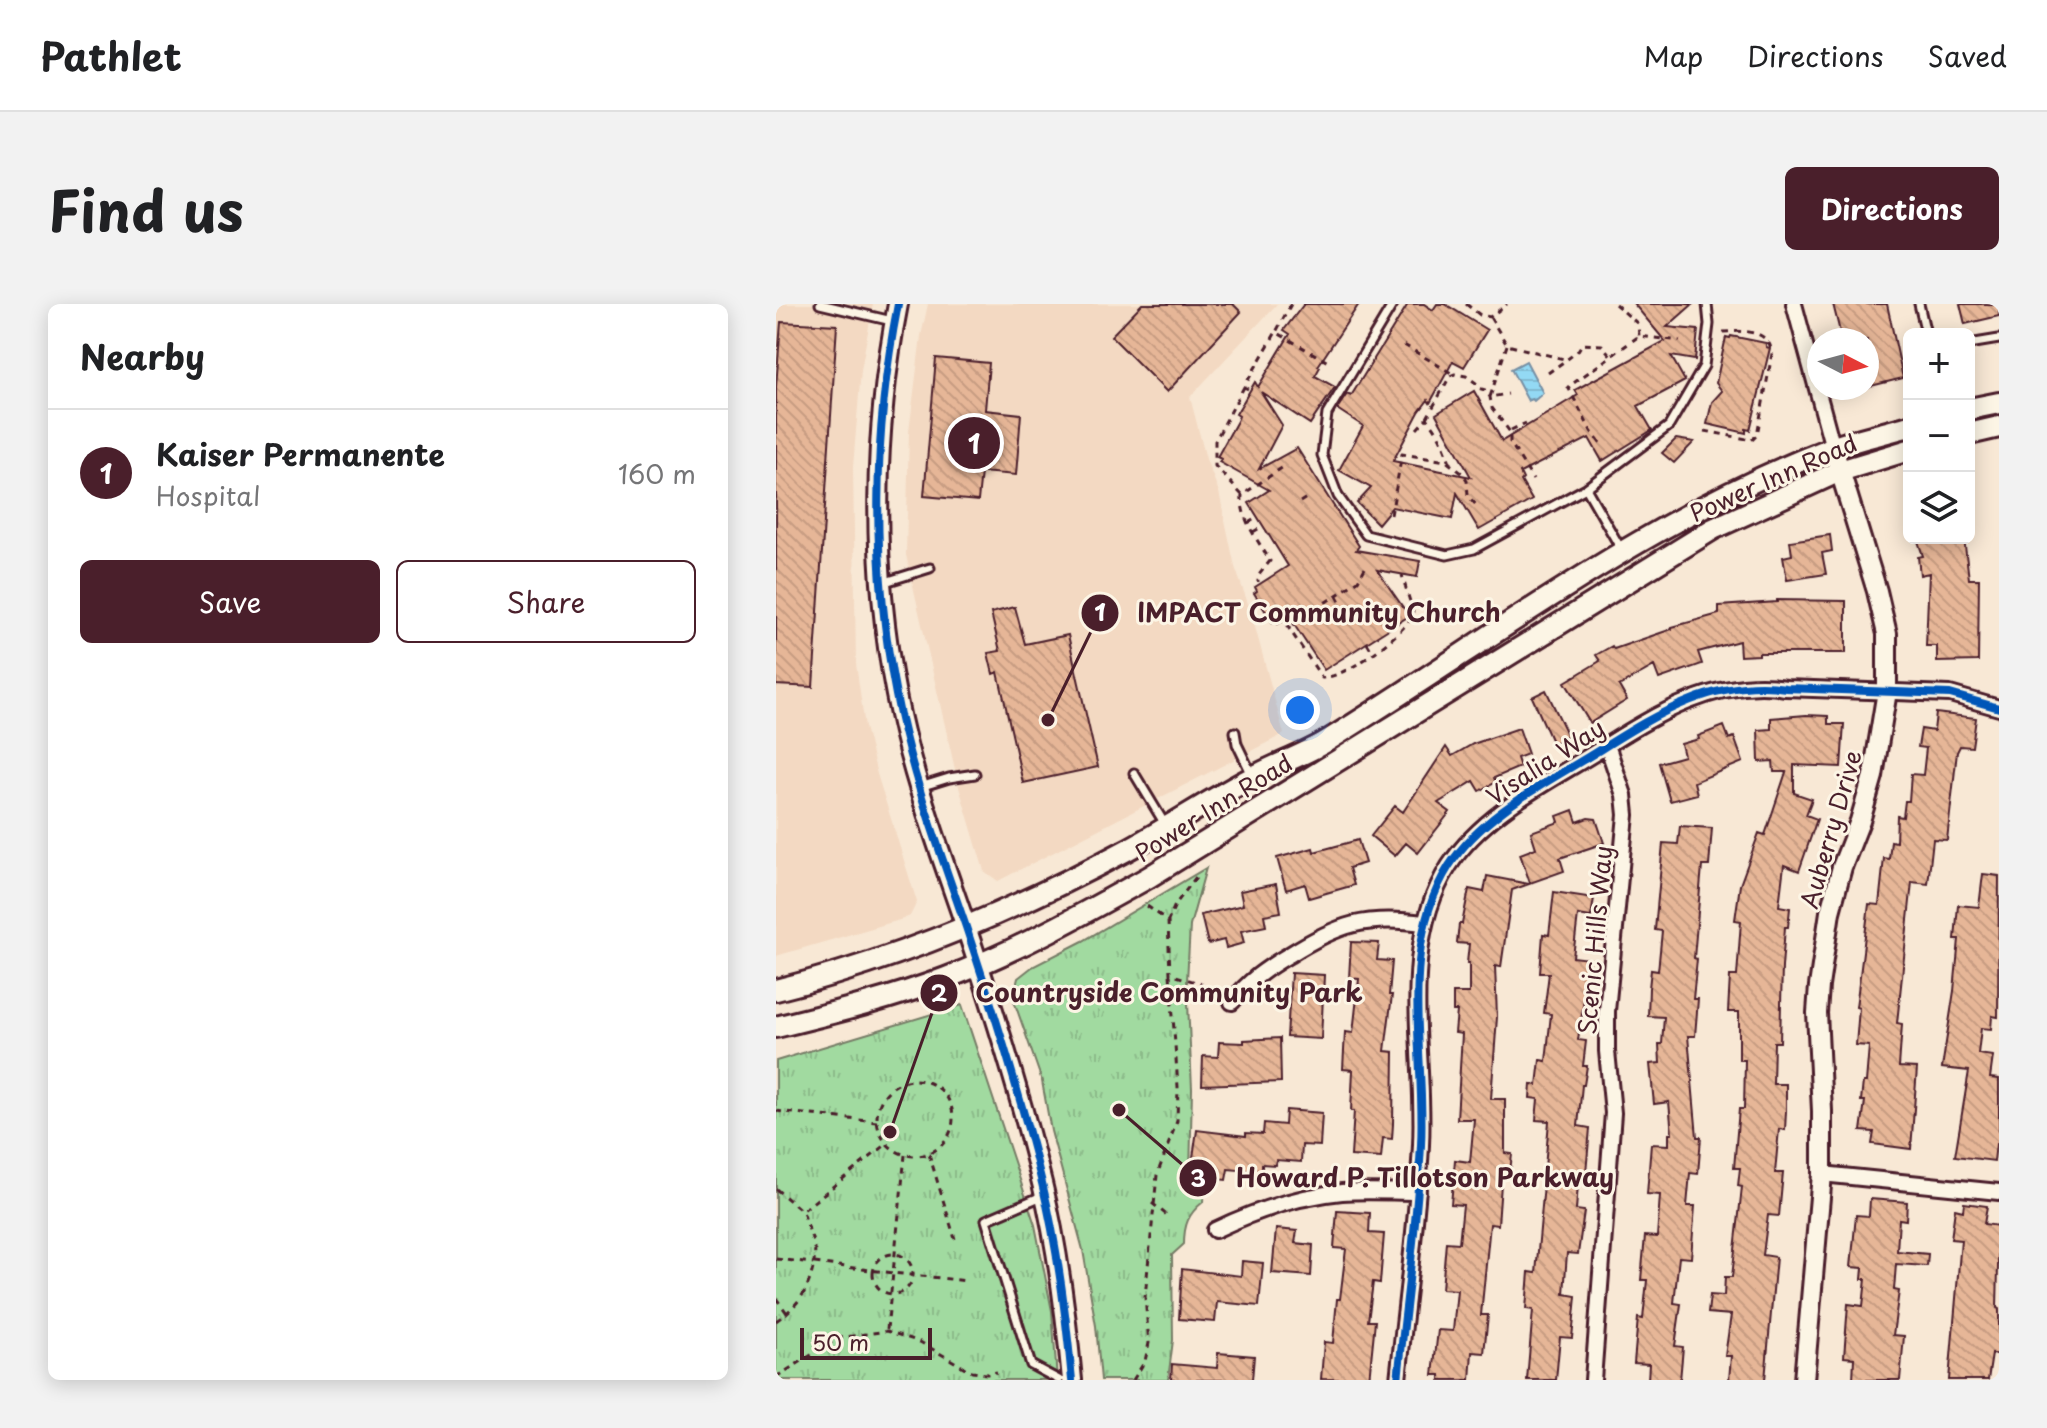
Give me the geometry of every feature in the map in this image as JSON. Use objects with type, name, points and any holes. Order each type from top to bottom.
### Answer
[{"type":"main road","points":[[1975,408],[1999,403]]},
{"type":"main road","points":[[1975,433],[1999,427]]},
{"type":"main road","name":"Power Inn Road","points":[[776,990],[927,944],[1068,879],[1167,828],[1253,777],[1323,743],[1622,550],[1706,505],[1833,448],[1903,428]]},
{"type":"main road","name":"Power Inn Road","points":[[776,1027],[851,1008],[978,965],[1092,909],[1149,877],[1713,529],[1840,471],[1903,452]]},
{"type":"street","name":"Auberry Drive","points":[[1794,304],[1887,634],[1887,691],[1873,776],[1842,867],[1825,937],[1817,1013],[1822,1174],[1804,1380]]},
{"type":"street","points":[[897,313],[879,462],[882,584],[897,700],[920,787],[1008,1062],[1044,1195],[1066,1308],[1072,1380]]},
{"type":"street","name":"Visalia Way","points":[[1398,1380],[1421,1142],[1419,954],[1424,923],[1445,873],[1475,834],[1506,809],[1674,706],[1740,687],[1763,684],[1786,688],[1950,694],[1999,708]]},
{"type":"street","name":"Scenic Hills Way","points":[[1593,1380],[1613,1113],[1607,1011],[1626,815],[1624,795],[1607,745]]},
{"type":"street","points":[[1232,1002],[1245,985],[1263,970],[1323,933],[1376,919],[1424,923]]},
{"type":"street","points":[[1822,1174],[1999,1192]]},
{"type":"street","points":[[1215,1230],[1269,1207],[1306,1198],[1342,1192],[1418,1192]]},
{"type":"lane","points":[[820,304],[897,313]]},
{"type":"lane","points":[[1393,304],[1327,414],[1322,455],[1338,496],[1366,535],[1447,555],[1474,549],[1586,488],[1669,426],[1704,366],[1709,324],[1707,304]]},
{"type":"lane","points":[[1919,304],[1925,328]]},
{"type":"lane","points":[[1975,343],[1999,339]]},
{"type":"lane","points":[[1586,488],[1622,550]]},
{"type":"lane","points":[[882,584],[930,568]]},
{"type":"lane","points":[[1235,732],[1237,744],[1253,777]]},
{"type":"lane","points":[[1134,773],[1167,828]]},
{"type":"lane","points":[[920,787],[975,774]]},
{"type":"lane","points":[[1044,1195],[986,1220],[1031,1365],[1059,1380]]},
{"type":"path","points":[[1258,582],[1258,576],[1270,561],[1248,523],[1242,495],[1215,466],[1215,441],[1291,304]]},
{"type":"path","points":[[1466,304],[1480,315],[1490,317],[1507,345],[1564,359]]},
{"type":"path","points":[[1490,317],[1507,304]]},
{"type":"path","points":[[1615,304],[1638,324],[1639,336]]},
{"type":"path","points":[[1705,431],[1752,440],[1757,435],[1772,354],[1765,338],[1739,329],[1723,332]]},
{"type":"path","points":[[1276,332],[1328,362]]},
{"type":"path","points":[[1600,443],[1568,387],[1639,336],[1680,341]]},
{"type":"path","points":[[1548,373],[1577,352],[1582,344],[1602,345],[1612,357]]},
{"type":"path","points":[[1404,345],[1453,374],[1466,376],[1490,397]]},
{"type":"path","points":[[1507,345],[1490,397],[1492,408],[1510,431],[1510,442],[1533,480]]},
{"type":"path","points":[[1417,429],[1453,374]]},
{"type":"path","points":[[1490,397],[1508,394]]},
{"type":"path","points":[[1427,418],[1438,432],[1451,465]]},
{"type":"path","points":[[1510,431],[1526,423]]},
{"type":"path","points":[[1223,427],[1228,431]]},
{"type":"path","points":[[1391,515],[1402,454],[1446,461],[1467,480],[1468,496],[1478,507]]},
{"type":"path","points":[[1242,495],[1286,465]]},
{"type":"path","points":[[1261,475],[1267,478]]},
{"type":"path","points":[[1300,502],[1308,497]]},
{"type":"path","points":[[1248,523],[1255,519]]},
{"type":"path","points":[[1252,532],[1263,526]]},
{"type":"path","points":[[1258,540],[1266,535]]},
{"type":"path","points":[[1365,568],[1358,581],[1309,610],[1288,627],[1322,678],[1344,671],[1373,653],[1414,615],[1402,575]]},
{"type":"path","points":[[1337,596],[1342,605]]},
{"type":"path","points":[[1326,601],[1332,609]]},
{"type":"path","points":[[1394,627],[1398,633]]},
{"type":"path","points":[[1376,640],[1381,647]]},
{"type":"path","points":[[1367,643],[1373,653]]},
{"type":"path","points":[[1358,651],[1363,659]]},
{"type":"path","points":[[1341,662],[1344,671]]},
{"type":"path","points":[[1133,1380],[1145,1361],[1149,1343],[1145,1297],[1152,1203],[1157,1175],[1177,1121],[1178,1087],[1168,921],[1175,905],[1196,877]]},
{"type":"path","points":[[1147,906],[1168,921]]},
{"type":"path","points":[[1170,974],[1202,984]]},
{"type":"path","points":[[914,1080],[927,1082],[947,1097],[953,1123],[942,1146],[929,1154],[905,1155],[887,1144],[877,1122],[883,1099],[890,1090],[914,1080]]},
{"type":"path","points":[[776,1111],[877,1122]]},
{"type":"path","points":[[802,1211],[887,1144]]},
{"type":"path","points":[[929,1154],[955,1239]]},
{"type":"path","points":[[887,1331],[905,1155]]},
{"type":"path","points":[[776,1189],[802,1211],[815,1248],[809,1287],[798,1304],[776,1321]]},
{"type":"path","points":[[1152,1203],[1169,1217]]},
{"type":"path","points":[[895,1253],[910,1262],[913,1275],[908,1288],[891,1294],[877,1286],[873,1270],[881,1256],[895,1253]]},
{"type":"path","points":[[776,1259],[968,1281]]},
{"type":"path","points":[[776,1298],[787,1313]]},
{"type":"path","points":[[776,1377],[839,1338],[887,1331],[920,1342],[972,1372],[997,1372]]},
{"type":"shaded area","points":[[776,304],[873,304],[861,370],[853,467],[856,664],[865,727],[877,774],[917,902],[910,916],[903,919],[776,956]]},
{"type":"shaded area","points":[[928,304],[1277,304],[1190,397],[1206,459],[1219,492],[1235,567],[1251,612],[1284,734],[998,881],[984,871],[959,787],[906,555],[909,432]]},
{"type":"green space","points":[[1206,868],[1190,926],[1187,981],[1192,1089],[1190,1175],[1204,1186],[1203,1202],[1188,1220],[1184,1244],[1172,1255],[1173,1340],[1168,1380],[1101,1380],[1096,1326],[1083,1250],[1051,1131],[1042,1081],[1013,998],[1018,978],[1032,967],[1083,941]]},
{"type":"green space","points":[[962,1005],[1035,1225],[1052,1311],[1057,1380],[776,1380],[776,1061]]},
{"type":"water","points":[[1526,361],[1543,393],[1534,401],[1528,401],[1511,369]]},
{"type":"building","points":[[1142,304],[1233,304],[1241,312],[1167,392],[1111,336]]},
{"type":"building","points":[[1304,304],[1359,304],[1318,366],[1315,376],[1335,387],[1310,424],[1261,392],[1282,425],[1259,469],[1297,448],[1359,546],[1356,550],[1420,561],[1417,577],[1377,570],[1409,616],[1324,670],[1289,617],[1278,624],[1276,621],[1273,623],[1254,593],[1257,591],[1255,587],[1288,566],[1249,503],[1269,490],[1219,462],[1221,459],[1217,457],[1237,421],[1239,416],[1236,414],[1255,382],[1258,387],[1290,334],[1284,330]]},
{"type":"building","points":[[1408,304],[1424,304],[1433,310],[1437,304],[1445,304],[1487,330],[1464,367],[1453,361],[1430,403],[1428,400],[1419,412],[1393,461],[1471,477],[1436,414],[1474,391],[1502,441],[1578,395],[1575,390],[1665,341],[1634,304],[1693,304],[1667,327],[1698,330],[1695,360],[1671,356],[1685,381],[1638,406],[1652,430],[1602,461],[1589,438],[1520,473],[1532,500],[1479,530],[1457,493],[1452,519],[1392,507],[1378,524],[1357,503],[1371,488],[1339,470],[1363,426],[1337,409],[1347,394],[1351,396]]},
{"type":"building","points":[[1833,304],[1887,304],[1903,378],[1879,384],[1879,328],[1839,328]]},
{"type":"building","points":[[1960,304],[1999,304],[1999,316],[1965,324]]},
{"type":"building","points":[[781,322],[837,325],[813,687],[776,685],[776,387]]},
{"type":"building","points":[[1726,337],[1766,343],[1766,347],[1770,348],[1750,430],[1746,429],[1746,433],[1707,424],[1712,402],[1722,391],[1716,383]]},
{"type":"building","points":[[936,358],[989,363],[985,410],[1021,414],[1016,475],[981,472],[978,501],[924,496]]},
{"type":"building","points":[[1676,439],[1694,442],[1674,463],[1662,453]]},
{"type":"building","points":[[1830,535],[1832,551],[1822,553],[1826,574],[1787,580],[1783,557],[1792,555],[1790,541]]},
{"type":"building","points":[[1919,544],[1965,544],[1969,579],[1979,579],[1978,661],[1937,662],[1937,646],[1926,646],[1929,573],[1920,575],[1918,557],[1923,556]]},
{"type":"building","points":[[1777,600],[1846,601],[1846,653],[1759,653],[1740,656],[1739,641],[1698,652],[1702,664],[1659,679],[1654,666],[1619,686],[1627,700],[1590,723],[1565,682],[1600,661],[1596,655],[1612,646],[1614,649],[1672,627],[1719,614],[1719,606]]},
{"type":"building","points":[[1015,607],[1025,644],[1068,635],[1098,767],[1023,783],[998,672],[993,674],[988,653],[1000,651],[991,613]]},
{"type":"building","points":[[1546,690],[1568,736],[1553,744],[1532,697]]},
{"type":"building","points":[[1936,713],[1976,718],[1972,747],[1960,746],[1957,752],[1947,840],[1933,839],[1928,884],[1912,882],[1897,1023],[1902,1024],[1899,1067],[1917,1068],[1911,1149],[1872,1144],[1874,1132],[1861,1131],[1865,1101],[1861,1101],[1869,1046],[1856,1045],[1859,1008],[1856,1007],[1869,904],[1879,905],[1884,858],[1889,859],[1891,841],[1896,842],[1897,816],[1903,817],[1905,801],[1909,801],[1911,774],[1923,775],[1926,748],[1918,747],[1921,729],[1934,731]]},
{"type":"building","points":[[1828,716],[1828,724],[1844,724],[1841,767],[1794,765],[1794,793],[1812,799],[1806,815],[1817,819],[1799,871],[1784,865],[1779,906],[1790,908],[1788,927],[1785,927],[1780,1042],[1774,1042],[1773,1084],[1786,1084],[1786,1111],[1785,1130],[1779,1129],[1775,1173],[1783,1173],[1779,1216],[1768,1215],[1763,1255],[1776,1257],[1765,1380],[1729,1380],[1731,1356],[1725,1356],[1731,1315],[1708,1313],[1710,1295],[1724,1296],[1725,1277],[1732,1277],[1742,1187],[1738,1186],[1740,1168],[1734,1168],[1739,1109],[1744,1109],[1745,1060],[1739,1060],[1739,1012],[1728,1012],[1730,976],[1737,976],[1741,921],[1735,920],[1740,885],[1759,833],[1765,835],[1786,772],[1774,772],[1773,761],[1759,762],[1758,730],[1771,729],[1771,718]]},
{"type":"building","points":[[1724,726],[1729,739],[1734,737],[1743,762],[1694,782],[1697,794],[1670,801],[1659,763],[1684,756],[1681,744]]},
{"type":"building","points":[[1519,728],[1528,754],[1517,758],[1520,767],[1494,778],[1496,782],[1480,791],[1474,781],[1438,803],[1450,812],[1418,853],[1406,843],[1395,856],[1371,836],[1395,806],[1403,812],[1446,747],[1452,756],[1473,744]]},
{"type":"building","points":[[1573,810],[1577,822],[1596,819],[1604,843],[1560,858],[1564,871],[1530,883],[1520,854],[1536,848],[1531,832],[1559,822],[1557,816]]},
{"type":"building","points":[[1680,826],[1712,828],[1709,866],[1702,866],[1694,958],[1697,959],[1693,999],[1698,999],[1695,1036],[1688,1036],[1697,1137],[1701,1137],[1698,1174],[1690,1173],[1687,1206],[1695,1206],[1691,1258],[1679,1257],[1674,1303],[1681,1304],[1675,1346],[1683,1347],[1680,1380],[1648,1380],[1649,1364],[1634,1363],[1638,1318],[1643,1319],[1647,1280],[1641,1280],[1645,1236],[1657,1237],[1660,1195],[1647,1194],[1651,1144],[1669,1145],[1669,1134],[1672,1134],[1669,1102],[1654,1104],[1650,1064],[1660,1063],[1659,1044],[1662,1044],[1664,1017],[1648,1016],[1649,988],[1651,970],[1658,971],[1662,931],[1655,930],[1663,843],[1678,844]]},
{"type":"building","points":[[1358,840],[1365,863],[1349,868],[1354,885],[1309,898],[1305,884],[1286,890],[1277,858]]},
{"type":"building","points":[[1983,874],[1999,876],[1998,1017],[1992,1016],[1991,1029],[1981,1028],[1978,1054],[1993,1056],[1990,1078],[1999,1079],[1999,1145],[1996,1144],[1994,1161],[1955,1156],[1969,1071],[1942,1068],[1954,991],[1959,939],[1955,939],[1958,905],[1979,907]]},
{"type":"building","points":[[1487,876],[1529,884],[1512,890],[1501,967],[1495,966],[1497,1017],[1491,1099],[1505,1099],[1505,1153],[1512,1154],[1510,1172],[1502,1170],[1498,1225],[1490,1224],[1481,1315],[1488,1315],[1484,1353],[1472,1352],[1470,1380],[1440,1380],[1440,1375],[1433,1375],[1438,1330],[1453,1331],[1457,1290],[1442,1289],[1446,1242],[1459,1243],[1463,1205],[1451,1204],[1455,1160],[1470,1162],[1474,1119],[1457,1119],[1462,1034],[1455,1033],[1457,1011],[1453,1011],[1453,993],[1469,993],[1469,944],[1457,943],[1469,889],[1484,892]]},
{"type":"building","points":[[1276,884],[1281,912],[1264,915],[1266,926],[1241,931],[1244,943],[1226,948],[1224,940],[1208,944],[1201,915],[1243,905],[1240,891]]},
{"type":"building","points":[[1554,892],[1594,898],[1591,917],[1578,915],[1573,957],[1590,959],[1578,1040],[1586,1041],[1583,1066],[1587,1066],[1578,1126],[1590,1128],[1586,1173],[1579,1172],[1576,1210],[1584,1211],[1578,1254],[1567,1253],[1564,1294],[1576,1296],[1572,1338],[1560,1337],[1556,1380],[1527,1380],[1533,1310],[1526,1309],[1529,1272],[1536,1273],[1544,1184],[1541,1184],[1542,1168],[1545,1168],[1549,1121],[1536,1120],[1538,1099],[1530,1098],[1531,1084],[1537,1085],[1540,1060],[1546,1061],[1551,1014],[1544,1013],[1549,973],[1540,973],[1543,934],[1549,935]]},
{"type":"building","points":[[1351,942],[1379,943],[1377,960],[1392,961],[1389,995],[1392,995],[1385,1051],[1394,1052],[1393,1124],[1392,1139],[1383,1138],[1381,1158],[1351,1156],[1353,1070],[1343,1069],[1345,1032],[1353,1033],[1359,979],[1349,978]]},
{"type":"building","points":[[1291,973],[1324,975],[1321,1039],[1287,1037]]},
{"type":"building","points":[[1280,1038],[1281,1082],[1202,1085],[1203,1056],[1218,1057],[1219,1042],[1244,1043],[1244,1040]]},
{"type":"building","points":[[1286,1110],[1322,1113],[1320,1146],[1302,1145],[1301,1162],[1276,1160],[1275,1165],[1262,1164],[1262,1172],[1228,1169],[1226,1180],[1209,1178],[1211,1166],[1192,1164],[1197,1130],[1246,1136],[1246,1133],[1263,1134],[1264,1123],[1285,1125]]},
{"type":"building","points":[[1870,1199],[1907,1202],[1906,1220],[1899,1219],[1897,1251],[1928,1254],[1927,1266],[1896,1264],[1894,1290],[1899,1291],[1893,1335],[1904,1336],[1900,1380],[1853,1380],[1854,1358],[1844,1357],[1848,1304],[1863,1306],[1866,1279],[1862,1279],[1863,1268],[1851,1267],[1856,1215],[1869,1216]]},
{"type":"building","points":[[1964,1203],[1987,1206],[1984,1224],[1999,1226],[1999,1355],[1992,1354],[1988,1380],[1949,1380],[1961,1240],[1951,1239],[1955,1209],[1963,1211]]},
{"type":"building","points":[[1337,1211],[1370,1213],[1369,1233],[1384,1234],[1380,1283],[1373,1282],[1368,1321],[1375,1321],[1369,1380],[1321,1379],[1324,1342],[1333,1343],[1346,1249],[1334,1248]]},
{"type":"building","points":[[1276,1229],[1297,1231],[1295,1243],[1313,1245],[1311,1276],[1272,1273]]},
{"type":"building","points":[[1242,1261],[1263,1263],[1259,1306],[1217,1302],[1215,1322],[1179,1319],[1182,1269],[1241,1276]]},
{"type":"building","points":[[1218,1353],[1254,1356],[1252,1380],[1171,1380],[1172,1364],[1217,1368]]},
{"type":"cycle path","points":[[898,304],[884,401],[878,500],[882,598],[888,647],[902,725],[918,784],[997,1022],[1042,1183],[1061,1281],[1072,1380]]},
{"type":"cycle path","points":[[1398,1380],[1421,1145],[1417,1002],[1423,931],[1433,898],[1449,866],[1463,847],[1499,814],[1539,786],[1666,711],[1712,693],[1761,686],[1950,694],[1999,708]]},
{"type":"place","name":"Kaiser Permanente","points":[[974,443]]},
{"type":"place","name":"IMPACT Community Church","points":[[1048,720]]},
{"type":"place","name":"Howard P. Tillotson Parkway","points":[[1119,1110]]},
{"type":"place","name":"Countryside Community Park","points":[[890,1132]]}]
